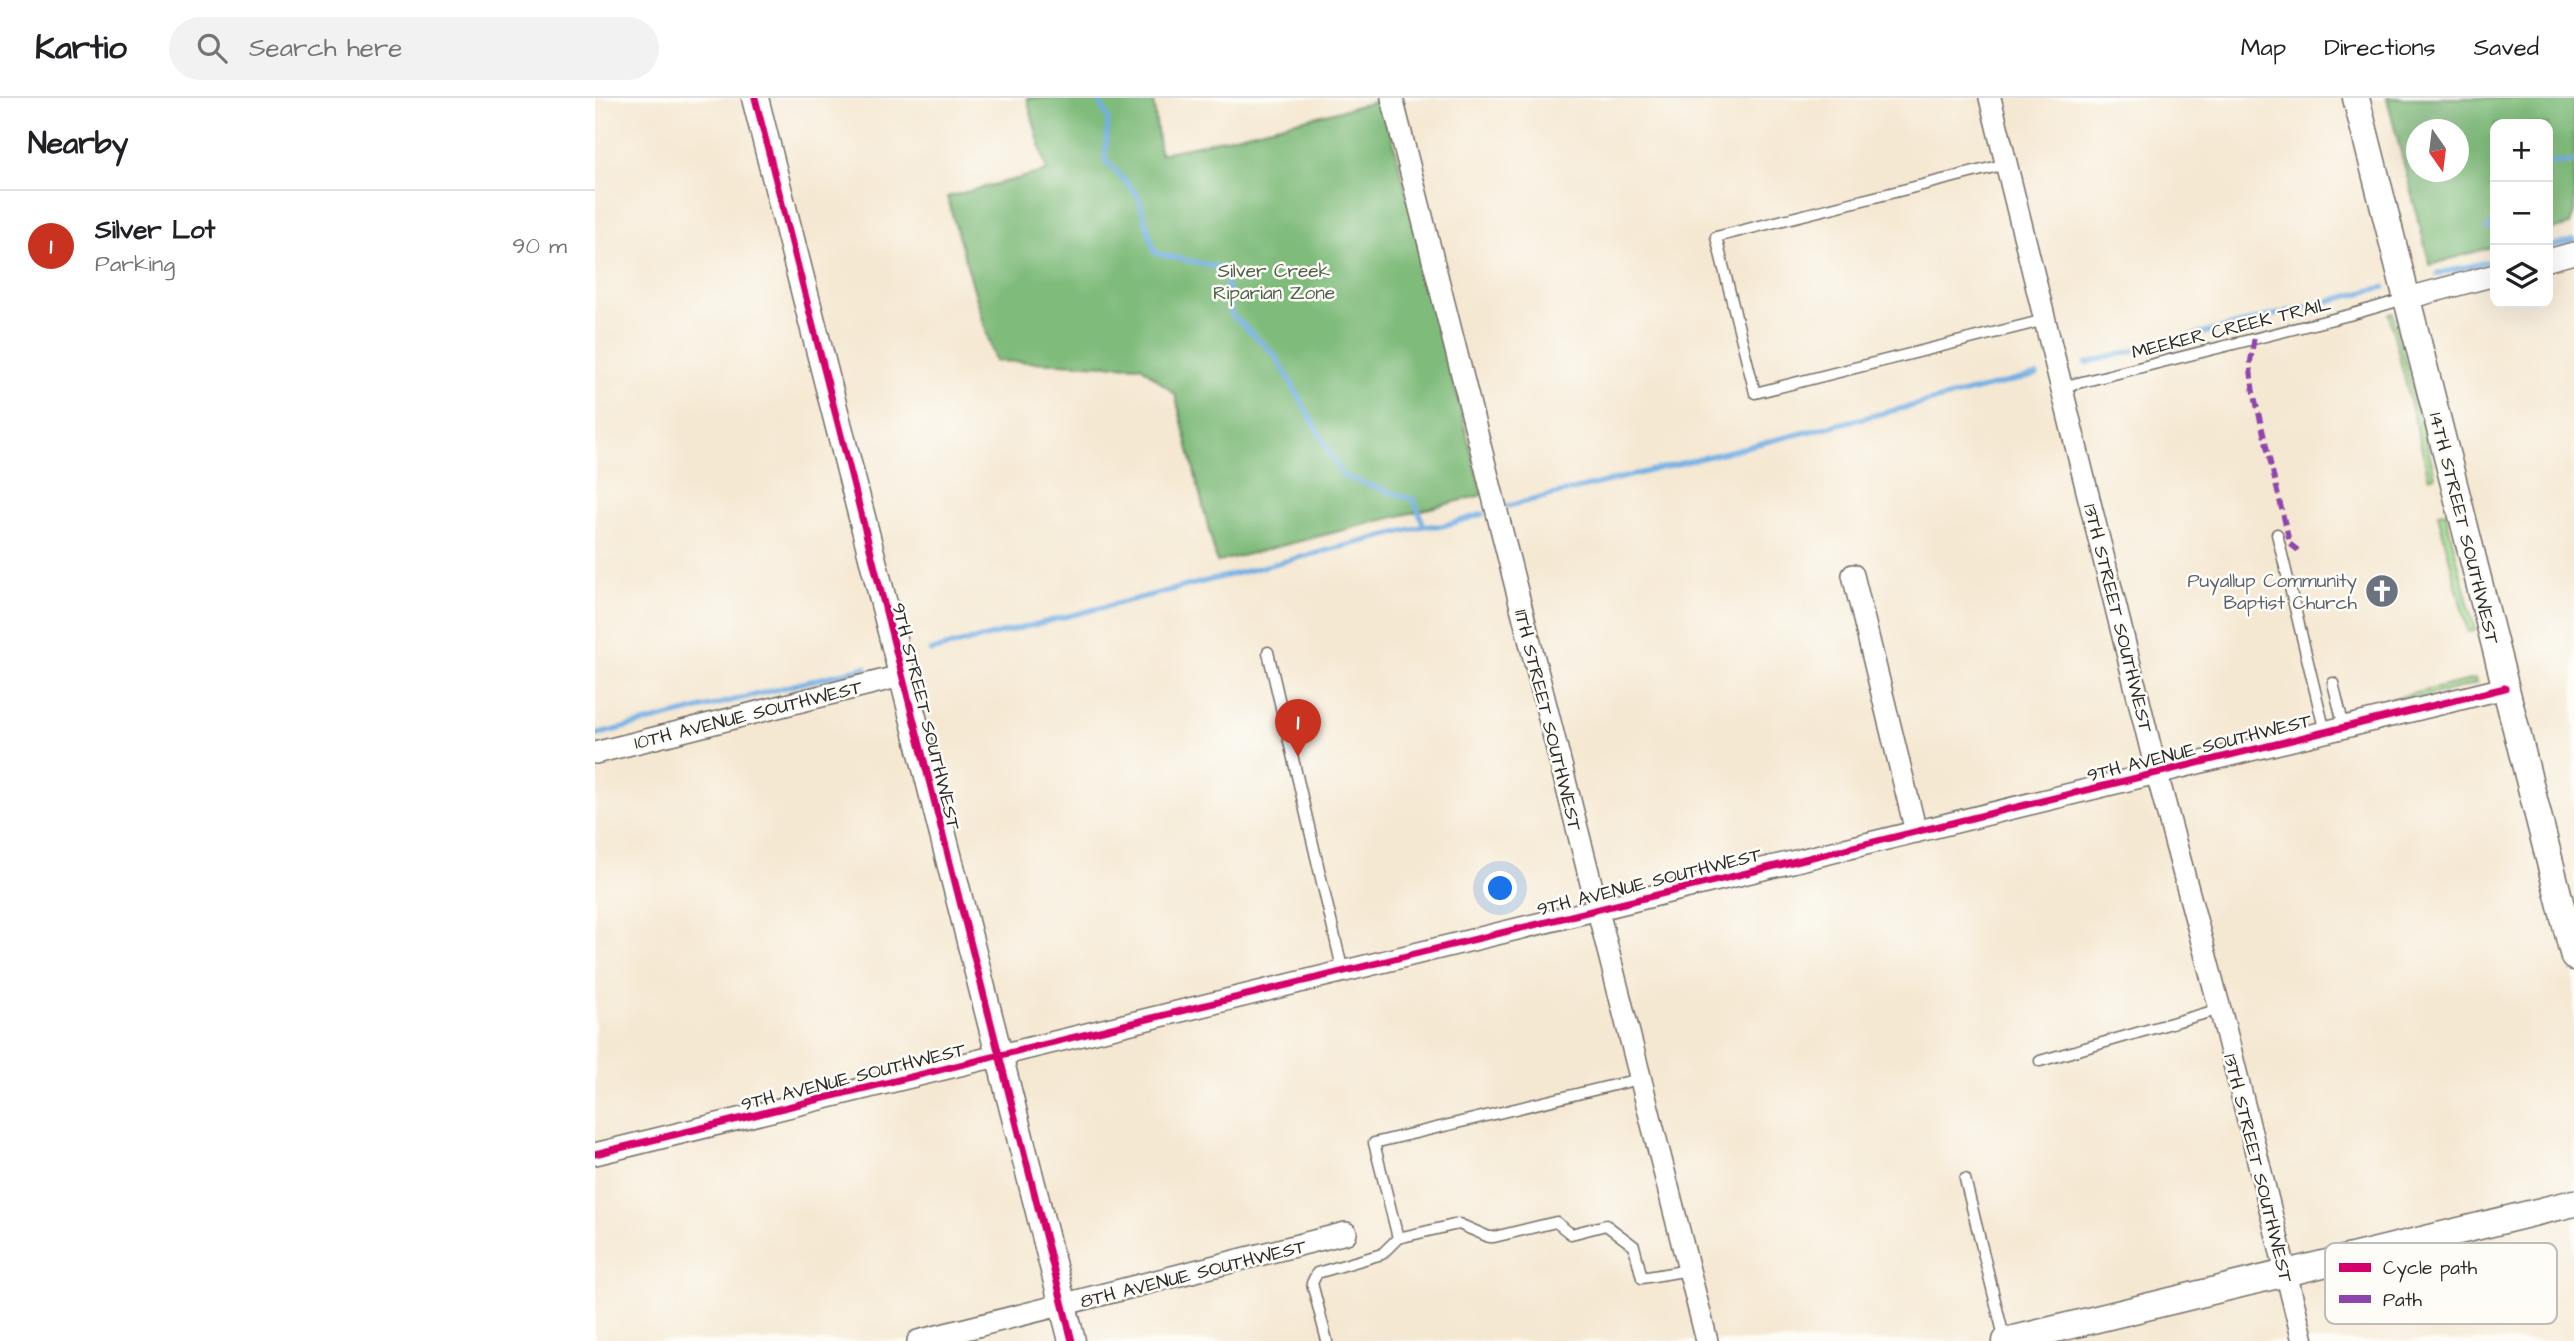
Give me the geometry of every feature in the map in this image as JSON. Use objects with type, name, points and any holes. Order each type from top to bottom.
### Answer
[{"type":"street","name":"9TH STREET SOUTHWEST","points":[[755,98],[1072,1341]]},
{"type":"street","name":"11TH STREET SOUTHWEST","points":[[1392,98],[1707,1341]]},
{"type":"street","name":"13TH STREET SOUTHWEST","points":[[1990,98],[2157,774],[2220,1009],[2303,1341]]},
{"type":"street","name":"14TH STREET SOUTHWEST","points":[[2355,98],[2574,957]]},
{"type":"street","points":[[2553,259],[2574,253]]},
{"type":"street","points":[[2407,298],[2490,276]]},
{"type":"street","points":[[1853,575],[1916,832]]},
{"type":"street","name":"10TH AVENUE SOUTHWEST","points":[[595,754],[901,676]]},
{"type":"street","name":"9TH AVENUE SOUTHWEST","points":[[595,1154],[2505,688]]},
{"type":"street","points":[[2409,1243],[2574,1203]]},
{"type":"street","name":"8TH AVENUE SOUTHWEST","points":[[918,1341],[1346,1233]]},
{"type":"street","points":[[2005,1341],[2325,1263]]},
{"type":"lane","points":[[2006,164],[1716,237],[1755,393],[2045,320]]},
{"type":"lane","name":"MEEKER CREEK TRAIL","points":[[2062,387],[2407,298]]},
{"type":"lane","points":[[2277,534],[2334,730]]},
{"type":"lane","points":[[1268,652],[1343,972]]},
{"type":"lane","points":[[2333,683],[2334,730]]},
{"type":"lane","points":[[2040,1061],[2220,1009]]},
{"type":"lane","points":[[1398,1238],[1374,1143],[1639,1079]]},
{"type":"lane","points":[[1965,1179],[2005,1341]]},
{"type":"lane","points":[[1327,1341],[1313,1283],[1317,1273],[1382,1254],[1398,1238],[1459,1224],[1489,1237],[1556,1222],[1571,1234],[1606,1225],[1634,1246],[1642,1278],[1689,1270]]},
{"type":"green space","name":"Silver Creek Riparian Zone","points":[[1027,98],[1153,98],[1160,154],[1383,100],[1482,495],[1217,562],[1175,394],[1141,366],[995,361],[947,197],[1047,171]]},
{"type":"green space","points":[[2387,98],[2574,98],[2574,212],[2570,225],[2553,230],[2553,119],[2490,119],[2490,247],[2430,265],[2409,182],[2469,182],[2469,119],[2406,119],[2406,172]]},
{"type":"green space","points":[[2393,313],[2435,476],[2429,478],[2389,314]]},
{"type":"green space","points":[[2445,512],[2475,631],[2468,632],[2438,513]]},
{"type":"green space","points":[[2475,679],[2476,683],[2471,685],[2354,713],[2353,708]]},
{"type":"waterway","points":[[1098,98],[1108,119],[1105,159],[1138,196],[1155,253],[1225,269],[1231,314],[1276,356],[1343,476],[1414,500],[1424,526],[1442,526],[1483,514]]},
{"type":"waterway","points":[[2553,163],[2574,162]]},
{"type":"waterway","points":[[2553,246],[2574,240]]},
{"type":"waterway","points":[[2437,274],[2490,261]]},
{"type":"waterway","points":[[2086,363],[2384,287]]},
{"type":"waterway","points":[[1508,506],[2037,375]]},
{"type":"waterway","points":[[930,651],[1424,526]]},
{"type":"waterway","points":[[595,735],[866,667]]},
{"type":"marked path","points":[[2254,339],[2250,365],[2253,390],[2290,544],[2299,551]]},
{"type":"cycle path","points":[[755,98],[1072,1341]]},
{"type":"cycle path","points":[[595,1154],[2505,688]]},
{"type":"place","name":"Puyallup Community Baptist Church","points":[[2382,591]]},
{"type":"place","name":"Silver Lot","points":[[1298,757]]}]
